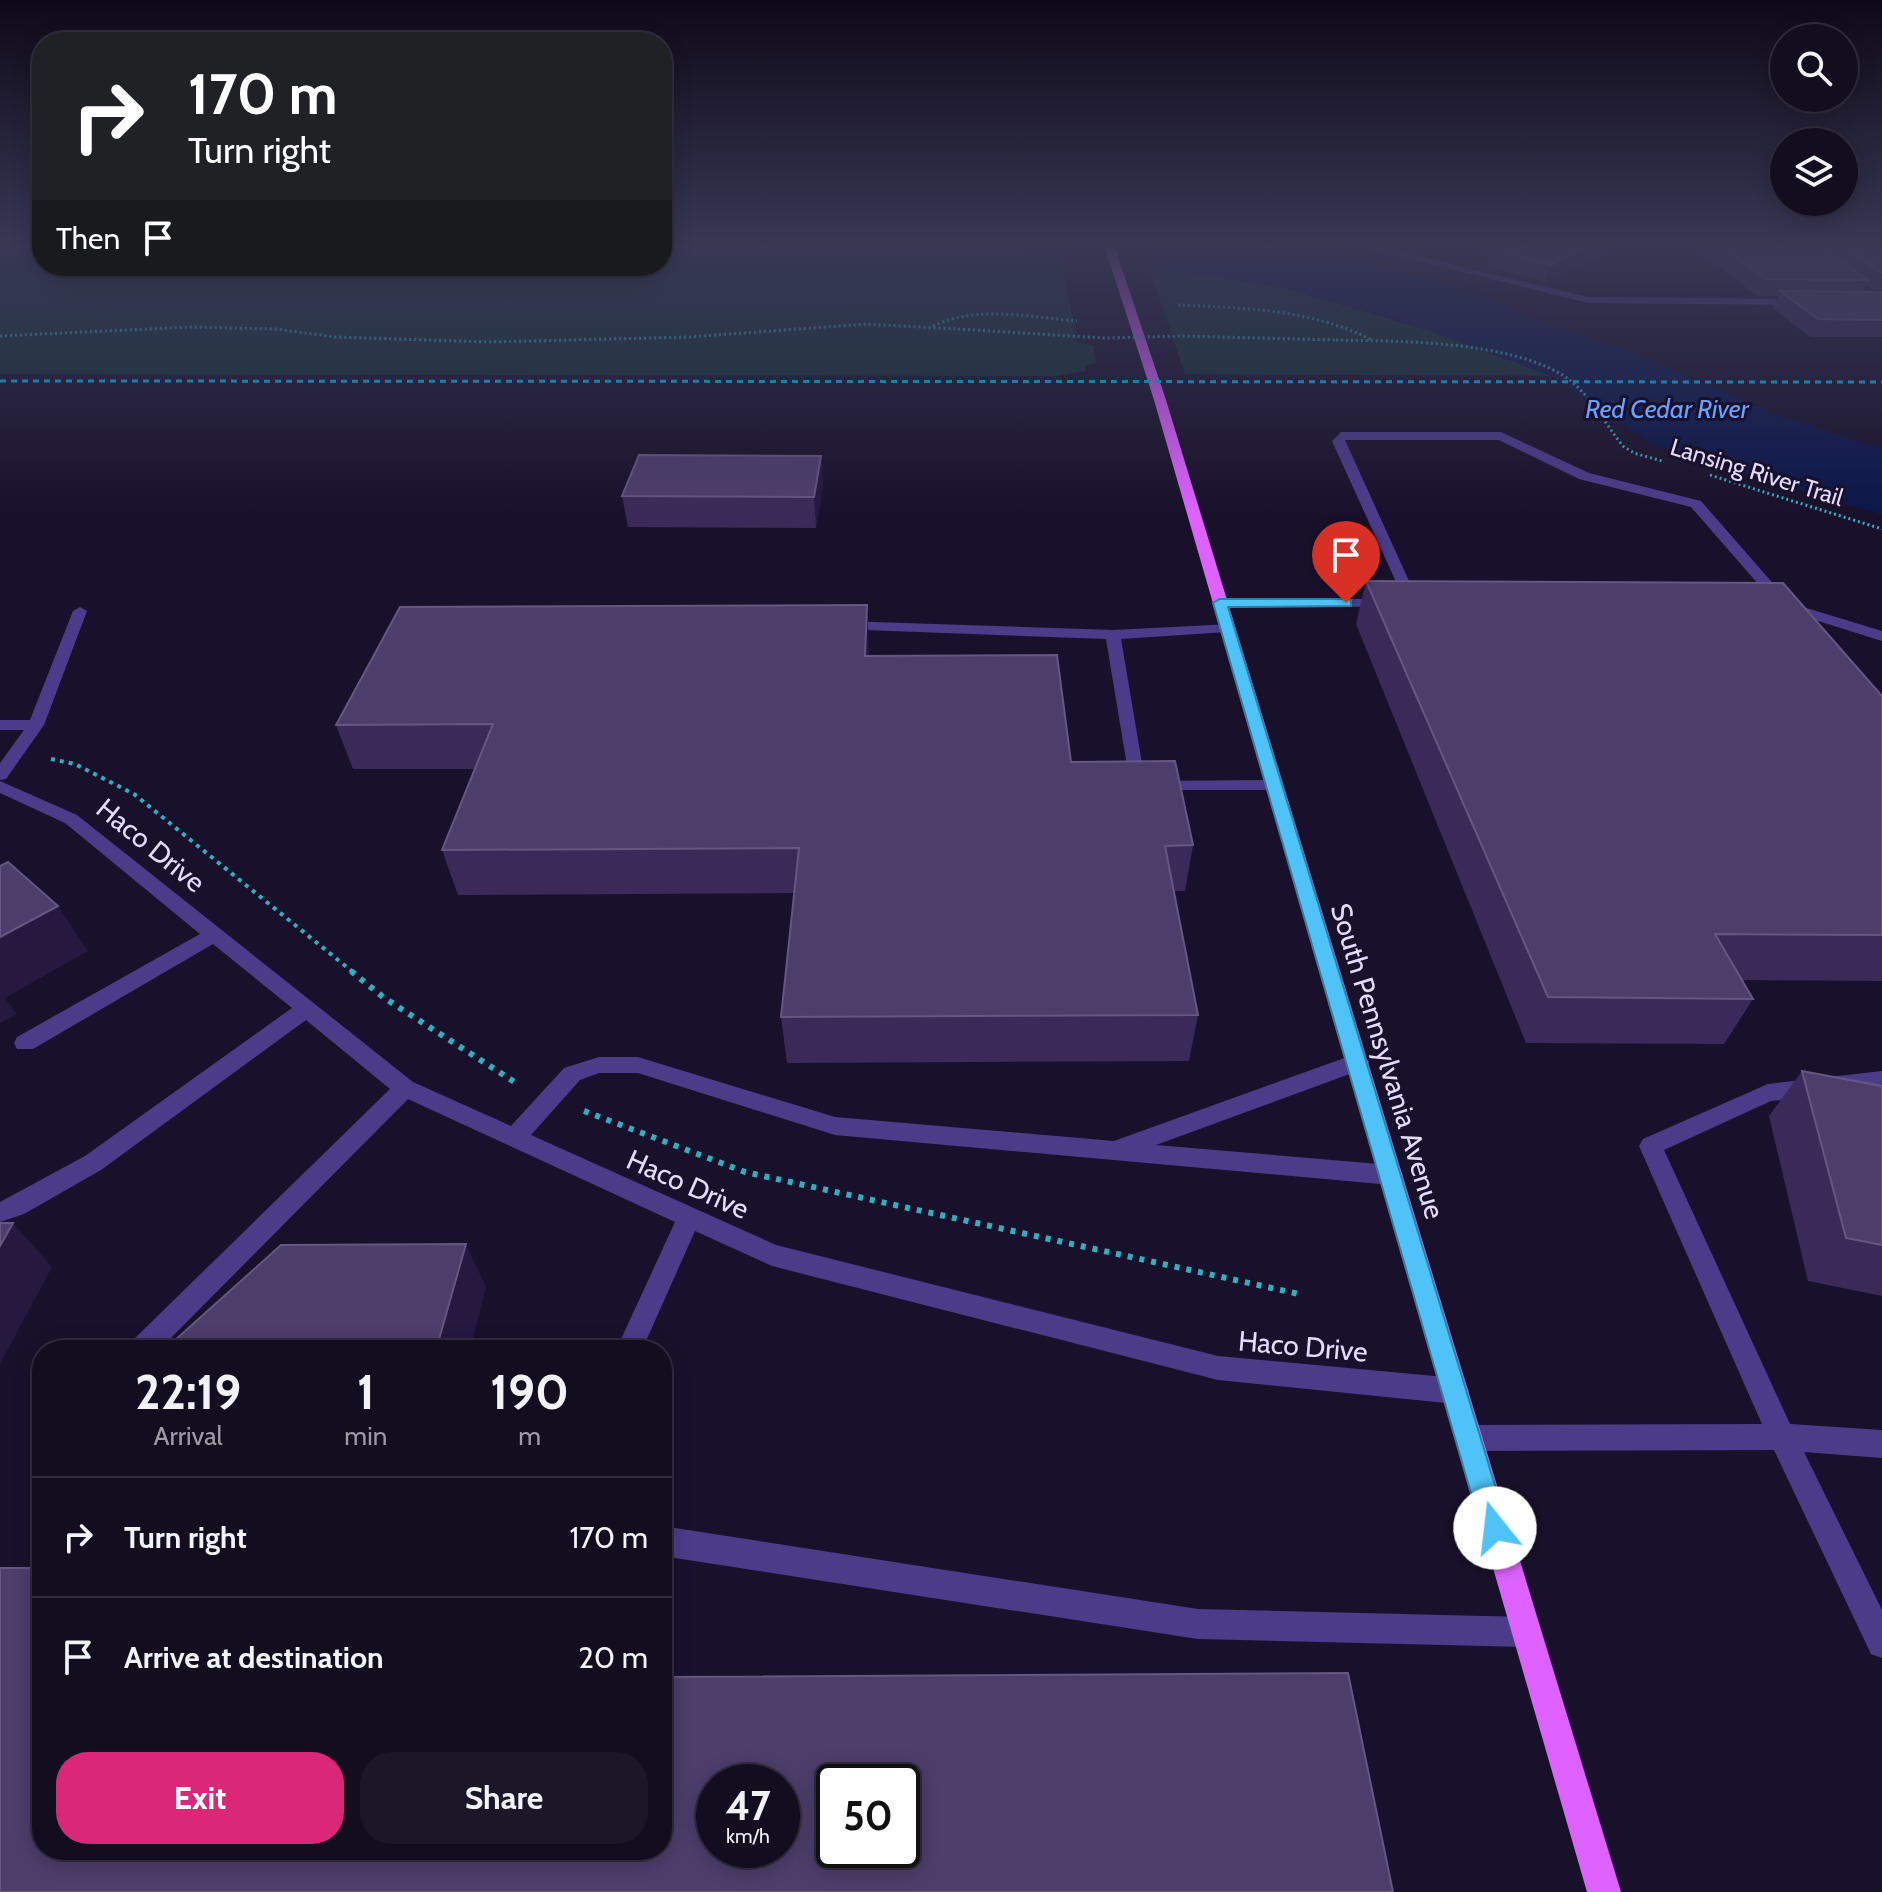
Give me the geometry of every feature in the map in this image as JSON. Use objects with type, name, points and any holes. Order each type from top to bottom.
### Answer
[{"type":"main road","name":"South Pennsylvania Avenue","points":[[1138,336],[1604,1892]]},
{"type":"street","points":[[1220,603],[1420,603],[1338,441],[1341,436],[1501,436],[1584,476],[1696,504],[1778,606],[1805,629]]},
{"type":"street","points":[[1778,606],[1882,636]]},
{"type":"street","points":[[0,775],[36,725],[80,611]]},
{"type":"street","points":[[823,626],[1113,635],[1227,627]]},
{"type":"street","points":[[1113,635],[1137,786],[1275,785]]},
{"type":"street","points":[[0,725],[36,725]]},
{"type":"street","name":"Haco Drive","points":[[0,786],[71,819],[405,1088],[772,1255],[1218,1368],[1456,1391]]},
{"type":"street","points":[[25,1043],[214,935]]},
{"type":"street","points":[[0,1212],[16,1207],[93,1163],[306,1009]]},
{"type":"street","points":[[1115,1150],[1358,1062]]},
{"type":"street","points":[[514,1138],[572,1074],[599,1065],[638,1065],[835,1126],[1391,1175]]},
{"type":"street","points":[[1882,1080],[1768,1093],[1651,1146],[1782,1437],[1882,1643]]},
{"type":"street","points":[[151,1340],[405,1088]]},
{"type":"street","points":[[634,1340],[689,1218]]},
{"type":"street","points":[[1469,1438],[1782,1437],[1882,1444]]},
{"type":"street","points":[[672,1543],[1198,1624],[1525,1632]]},
{"type":"path","points":[[331,336],[489,342],[700,336]]},
{"type":"path","points":[[1076,336],[1170,336]]},
{"type":"path","points":[[1193,336],[1373,340]]},
{"type":"path","points":[[1366,336],[1373,340]]},
{"type":"path","name":"Lansing River Trail","points":[[1373,340],[1515,355],[1566,376],[1623,446],[1634,453],[1672,464]]},
{"type":"path","name":"Lansing River Trail","points":[[1697,471],[1882,529]]},
{"type":"green space","points":[[0,336],[1077,336],[1079,343],[1093,345],[1096,363],[1085,366],[1085,371],[1057,376],[0,374]]},
{"type":"green space","points":[[1172,336],[1448,336],[1552,376],[1185,374]]},
{"type":"water","name":"Red Cedar River","points":[[1443,336],[1584,336],[1635,353],[1770,412],[1882,449],[1882,515],[1652,444],[1552,376]]},
{"type":"building","points":[[639,455],[821,456],[814,497],[622,496]]},
{"type":"building","points":[[1366,581],[1783,583],[1882,696],[1882,935],[1715,934],[1753,999],[1548,997]]},
{"type":"building","points":[[867,605],[865,656],[1057,655],[1071,762],[1175,761],[1193,845],[1165,846],[1198,1015],[781,1017],[799,848],[442,850],[493,724],[336,725],[400,607]]},
{"type":"building","points":[[8,862],[58,906],[0,937],[0,866]]},
{"type":"building","points":[[1802,1071],[1882,1086],[1882,1245],[1846,1238]]},
{"type":"building","points":[[0,1223],[13,1223],[0,1246]]},
{"type":"building","points":[[466,1244],[439,1340],[175,1340],[281,1245]]},
{"type":"building","points":[[0,1568],[32,1568],[32,1860],[672,1860],[672,1677],[1348,1673],[1393,1892],[0,1892]]},
{"type":"railway","points":[[0,381],[1882,382]]},
{"type":"route","points":[[1346,603],[1220,603],[1495,1528]]}]
